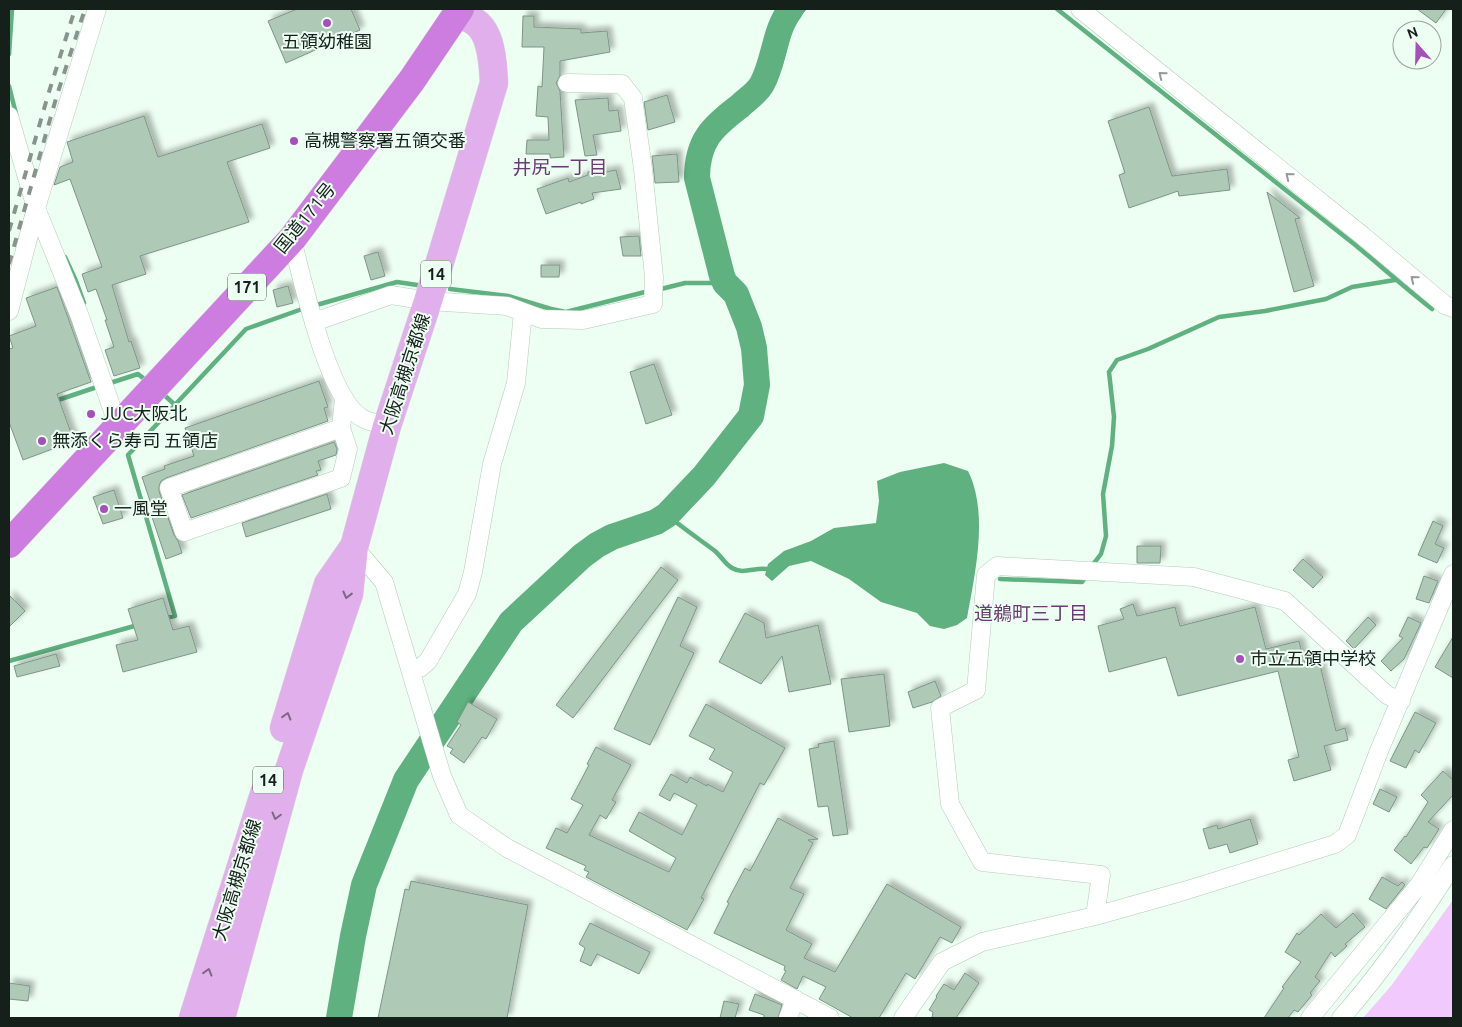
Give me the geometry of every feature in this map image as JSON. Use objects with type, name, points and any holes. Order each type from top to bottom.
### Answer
[{"type":"highway","name":"国道171号","points":[[9,544],[292,239],[412,80],[458,11]]},
{"type":"main road","name":"大阪高槻京都線","points":[[221,1018],[288,770],[349,594],[354,547],[387,426],[428,301],[494,83],[493,58],[485,33],[476,22],[458,11]]},
{"type":"main road","name":"大阪高槻京都線","points":[[193,1018],[328,584],[354,547]]},
{"type":"street","points":[[9,311],[36,208],[96,9]]},
{"type":"street","points":[[1080,9],[1363,236],[1445,305],[1453,308]]},
{"type":"street","points":[[313,319],[391,295],[428,301],[507,306],[542,319],[583,320],[653,304],[654,280],[643,169],[633,98],[622,84],[567,83]]},
{"type":"street","points":[[9,116],[36,208],[79,314],[118,426]]},
{"type":"street","points":[[292,239],[313,319],[332,375],[344,399],[361,417],[387,426]]},
{"type":"street","points":[[411,670],[420,668],[428,661],[467,594],[473,572],[492,464],[516,383],[523,312]]},
{"type":"street","points":[[341,428],[168,488],[184,532],[341,478],[348,449],[341,428],[344,399]]},
{"type":"street","points":[[354,547],[384,582],[442,776],[459,815],[499,842],[830,1018]]},
{"type":"street","points":[[1095,916],[1101,874],[982,862],[950,804],[940,708],[976,690],[986,575],[997,566],[1194,577],[1285,601],[1387,695],[1401,701]]},
{"type":"street","points":[[903,1018],[942,962],[982,942],[1095,916],[1184,891],[1335,844],[1347,834],[1379,751],[1453,574]]},
{"type":"street","points":[[1310,1018],[1419,885],[1453,830]]},
{"type":"street","points":[[1341,1018],[1357,1000],[1418,919],[1453,865]]},
{"type":"street","points":[[788,1018],[795,999]]},
{"type":"shaded area","points":[[944,463],[968,471],[978,505],[978,543],[967,618],[957,625],[944,629],[930,626],[917,613],[881,602],[849,579],[811,561],[789,566],[772,581],[765,575],[768,564],[784,551],[811,541],[834,528],[876,523],[879,501],[877,481],[900,472]]},
{"type":"shaded area","points":[[1453,900],[1453,1018],[1363,1018],[1391,986]]},
{"type":"building","points":[[297,9],[351,9],[360,30],[286,63],[268,21]]},
{"type":"building","points":[[1417,9],[1446,9],[1438,20],[1432,20]]},
{"type":"building","points":[[523,16],[534,16],[534,27],[581,29],[581,33],[607,31],[610,52],[560,61],[560,76],[556,83],[560,91],[564,157],[550,158],[550,154],[526,154],[527,140],[549,140],[548,117],[536,116],[538,86],[542,87],[544,47],[522,47]]},
{"type":"building","points":[[667,95],[675,122],[648,130],[644,102]]},
{"type":"building","points":[[608,98],[609,111],[618,110],[621,131],[593,135],[597,155],[585,156],[575,100]]},
{"type":"building","points":[[1149,107],[1172,176],[1227,169],[1230,190],[1179,196],[1178,191],[1129,208],[1119,175],[1125,173],[1108,121]]},
{"type":"building","points":[[144,116],[158,157],[262,124],[270,148],[227,162],[249,222],[140,256],[146,274],[112,285],[129,342],[131,341],[140,368],[114,376],[105,350],[114,347],[105,320],[107,320],[96,289],[88,292],[82,274],[102,267],[70,179],[54,185],[60,167],[73,162],[67,142]]},
{"type":"building","points":[[677,154],[679,182],[655,183],[652,156]]},
{"type":"building","points":[[599,168],[600,173],[616,170],[621,189],[592,193],[594,199],[546,214],[537,189],[568,178],[569,182],[588,175],[588,172]]},
{"type":"building","points":[[1267,192],[1300,218],[1295,219],[1314,286],[1294,292]]},
{"type":"building","points":[[639,236],[641,256],[623,256],[620,237]]},
{"type":"building","points":[[378,252],[385,276],[371,280],[364,256]]},
{"type":"building","points":[[541,265],[560,265],[559,277],[541,277]]},
{"type":"building","points":[[288,286],[293,303],[277,307],[273,290]]},
{"type":"building","points":[[57,287],[91,382],[57,394],[74,441],[23,460],[9,422],[9,349],[13,348],[9,336],[36,326],[26,298]]},
{"type":"building","points":[[654,364],[672,415],[646,424],[630,372]]},
{"type":"building","points":[[319,381],[328,407],[324,408],[328,421],[161,481],[159,491],[182,553],[166,559],[151,514],[154,513],[142,477],[165,469],[164,466],[194,456],[185,428]]},
{"type":"building","points":[[334,442],[337,449],[336,455],[318,461],[321,470],[316,471],[318,475],[191,518],[182,495]]},
{"type":"building","points":[[114,490],[123,518],[103,524],[93,497]]},
{"type":"building","points":[[327,494],[331,509],[246,537],[242,523]]},
{"type":"building","points":[[1433,521],[1443,526],[1435,544],[1444,548],[1437,563],[1418,555]]},
{"type":"building","points":[[1137,546],[1161,546],[1160,563],[1137,563]]},
{"type":"building","points":[[1303,559],[1323,577],[1313,588],[1293,570]]},
{"type":"building","points":[[661,567],[678,580],[573,718],[556,705]]},
{"type":"building","points":[[1424,576],[1438,581],[1429,603],[1416,599]]},
{"type":"building","points":[[9,595],[25,611],[9,627]]},
{"type":"building","points":[[678,597],[697,607],[680,646],[694,653],[650,745],[614,729]]},
{"type":"building","points":[[163,598],[173,630],[189,626],[197,652],[123,672],[116,645],[138,640],[128,609]]},
{"type":"building","points":[[1133,604],[1137,616],[1175,607],[1180,626],[1255,607],[1266,649],[1299,641],[1306,668],[1320,665],[1336,731],[1345,728],[1348,740],[1324,746],[1331,770],[1294,781],[1288,760],[1299,757],[1278,671],[1178,696],[1166,657],[1109,672],[1098,626],[1124,619],[1120,609]]},
{"type":"building","points":[[745,613],[764,623],[766,638],[818,625],[831,684],[789,692],[782,656],[761,684],[719,662]]},
{"type":"building","points":[[1368,617],[1376,625],[1354,649],[1346,641]]},
{"type":"building","points":[[1408,617],[1421,623],[1404,659],[1391,671],[1381,661],[1403,638],[1399,636]]},
{"type":"building","points":[[1453,637],[1453,678],[1435,667]]},
{"type":"building","points":[[56,654],[60,666],[17,677],[14,666]]},
{"type":"building","points":[[884,674],[890,726],[849,732],[841,679]]},
{"type":"building","points":[[935,681],[941,696],[932,702],[913,708],[908,692]]},
{"type":"building","points":[[468,702],[497,719],[486,739],[482,737],[464,763],[450,753],[453,749],[447,746],[461,725],[457,722]]},
{"type":"building","points":[[706,704],[785,748],[764,785],[760,783],[701,898],[704,899],[687,930],[586,877],[589,872],[584,870],[586,866],[546,848],[556,828],[567,833],[583,805],[571,799],[596,747],[631,765],[612,800],[616,802],[606,819],[600,815],[589,835],[669,872],[676,858],[629,831],[639,812],[682,835],[697,805],[674,793],[670,801],[659,795],[671,774],[687,783],[690,777],[723,792],[733,772],[709,759],[715,749],[689,736]]},
{"type":"building","points":[[1415,712],[1436,723],[1419,753],[1415,750],[1406,768],[1390,761]]},
{"type":"building","points":[[834,741],[848,834],[833,836],[828,806],[818,807],[809,749],[819,747],[818,744]]},
{"type":"building","points":[[1443,771],[1453,780],[1453,795],[1428,822],[1439,829],[1427,848],[1424,847],[1411,864],[1394,850],[1406,837],[1428,802],[1421,795]]},
{"type":"building","points":[[1380,789],[1397,797],[1389,812],[1373,804]]},
{"type":"building","points":[[778,818],[818,839],[808,840],[813,843],[790,888],[804,894],[786,930],[812,944],[804,958],[835,972],[887,884],[961,927],[952,943],[940,937],[915,979],[906,973],[879,1018],[853,1018],[819,999],[826,987],[803,976],[797,989],[781,980],[786,971],[784,970],[785,966],[714,933],[729,903],[727,902],[745,868],[750,871]]},
{"type":"building","points":[[1250,819],[1258,844],[1230,853],[1227,844],[1209,849],[1203,829],[1217,825],[1218,829]]},
{"type":"building","points":[[1382,877],[1398,886],[1402,882],[1405,885],[1386,909],[1369,899]]},
{"type":"building","points":[[411,881],[528,905],[507,1018],[378,1018],[405,889],[409,890]]},
{"type":"building","points":[[1353,913],[1365,927],[1345,944],[1347,946],[1335,957],[1331,952],[1315,977],[1320,981],[1310,993],[1312,995],[1298,1012],[1294,1010],[1288,1018],[1264,1018],[1284,988],[1282,987],[1301,962],[1285,952],[1297,933],[1299,935],[1321,914],[1336,928]]},
{"type":"building","points":[[590,923],[650,952],[639,974],[597,954],[591,966],[580,961],[585,948],[579,944]]},
{"type":"building","points":[[965,973],[979,983],[956,1018],[932,1018],[933,1012],[929,1010],[944,984],[954,990]]},
{"type":"building","points":[[9,983],[30,986],[28,1001],[9,999]]},
{"type":"building","points":[[755,994],[782,1005],[778,1018],[764,1018],[764,1015],[749,1010]]},
{"type":"building","points":[[724,1001],[739,1004],[735,1018],[720,1018]]},
{"type":"waterway","points":[[9,54],[12,9]]},
{"type":"waterway","points":[[339,1018],[364,885],[406,780],[511,622],[582,556],[597,545],[612,537],[656,522],[667,515],[704,476],[751,416],[757,385],[754,348],[749,327],[736,294],[725,283],[722,276],[697,178],[698,165],[703,144],[714,128],[755,93],[762,84],[770,65],[781,26],[791,9]]},
{"type":"waterway","points":[[727,263],[706,174],[712,146],[721,132],[758,103],[771,87],[780,67],[790,30],[795,19],[804,9]]},
{"type":"waterway","points":[[1057,9],[1354,244],[1432,309]]},
{"type":"waterway","points":[[9,86],[16,114]]},
{"type":"waterway","points":[[65,257],[84,303]]},
{"type":"waterway","points":[[1091,567],[1101,554],[1106,536],[1103,494],[1112,446],[1114,417],[1109,372],[1117,360],[1148,349],[1219,317],[1265,311],[1326,299],[1352,287],[1395,280]]},
{"type":"waterway","points":[[313,306],[397,282],[424,286]]},
{"type":"waterway","points":[[657,290],[685,283],[725,283]]},
{"type":"waterway","points":[[450,289],[508,296],[566,312],[649,291]]},
{"type":"waterway","points":[[432,723],[493,630],[505,616],[578,547],[593,536],[609,527],[650,516],[659,510],[672,498],[739,420],[747,391],[747,359],[744,339],[727,299]]},
{"type":"waterway","points":[[164,618],[175,616],[128,455],[246,329],[305,308]]},
{"type":"waterway","points":[[107,384],[138,374],[148,382]]},
{"type":"waterway","points":[[55,401],[100,386]]},
{"type":"waterway","points":[[162,393],[174,404]]},
{"type":"waterway","points":[[667,515],[715,551],[732,568],[740,571],[767,569]]},
{"type":"waterway","points":[[1000,579],[1082,582],[1086,576]]},
{"type":"waterway","points":[[9,661],[138,625]]},
{"type":"waterway","points":[[330,1018],[339,959],[356,877],[399,772],[425,734]]},
{"type":"railway","points":[[9,231],[75,9]]},
{"type":"railway","points":[[9,264],[57,95],[85,9]]},
{"type":"place","name":"五領幼稚園","points":[[327,23]]},
{"type":"place","name":"高槻警察署五領交番","points":[[294,141]]},
{"type":"place","name":"JUC大阪北","points":[[91,414]]},
{"type":"place","name":"無添くら寿司 五領店","points":[[42,441]]},
{"type":"place","name":"一風堂","points":[[104,509]]},
{"type":"place","name":"市立五領中学校","points":[[1240,659]]},
{"type":"district","name":"井尻一丁目","points":[[560,167]]},
{"type":"district","name":"道鵜町三丁目","points":[[1031,613]]}]
